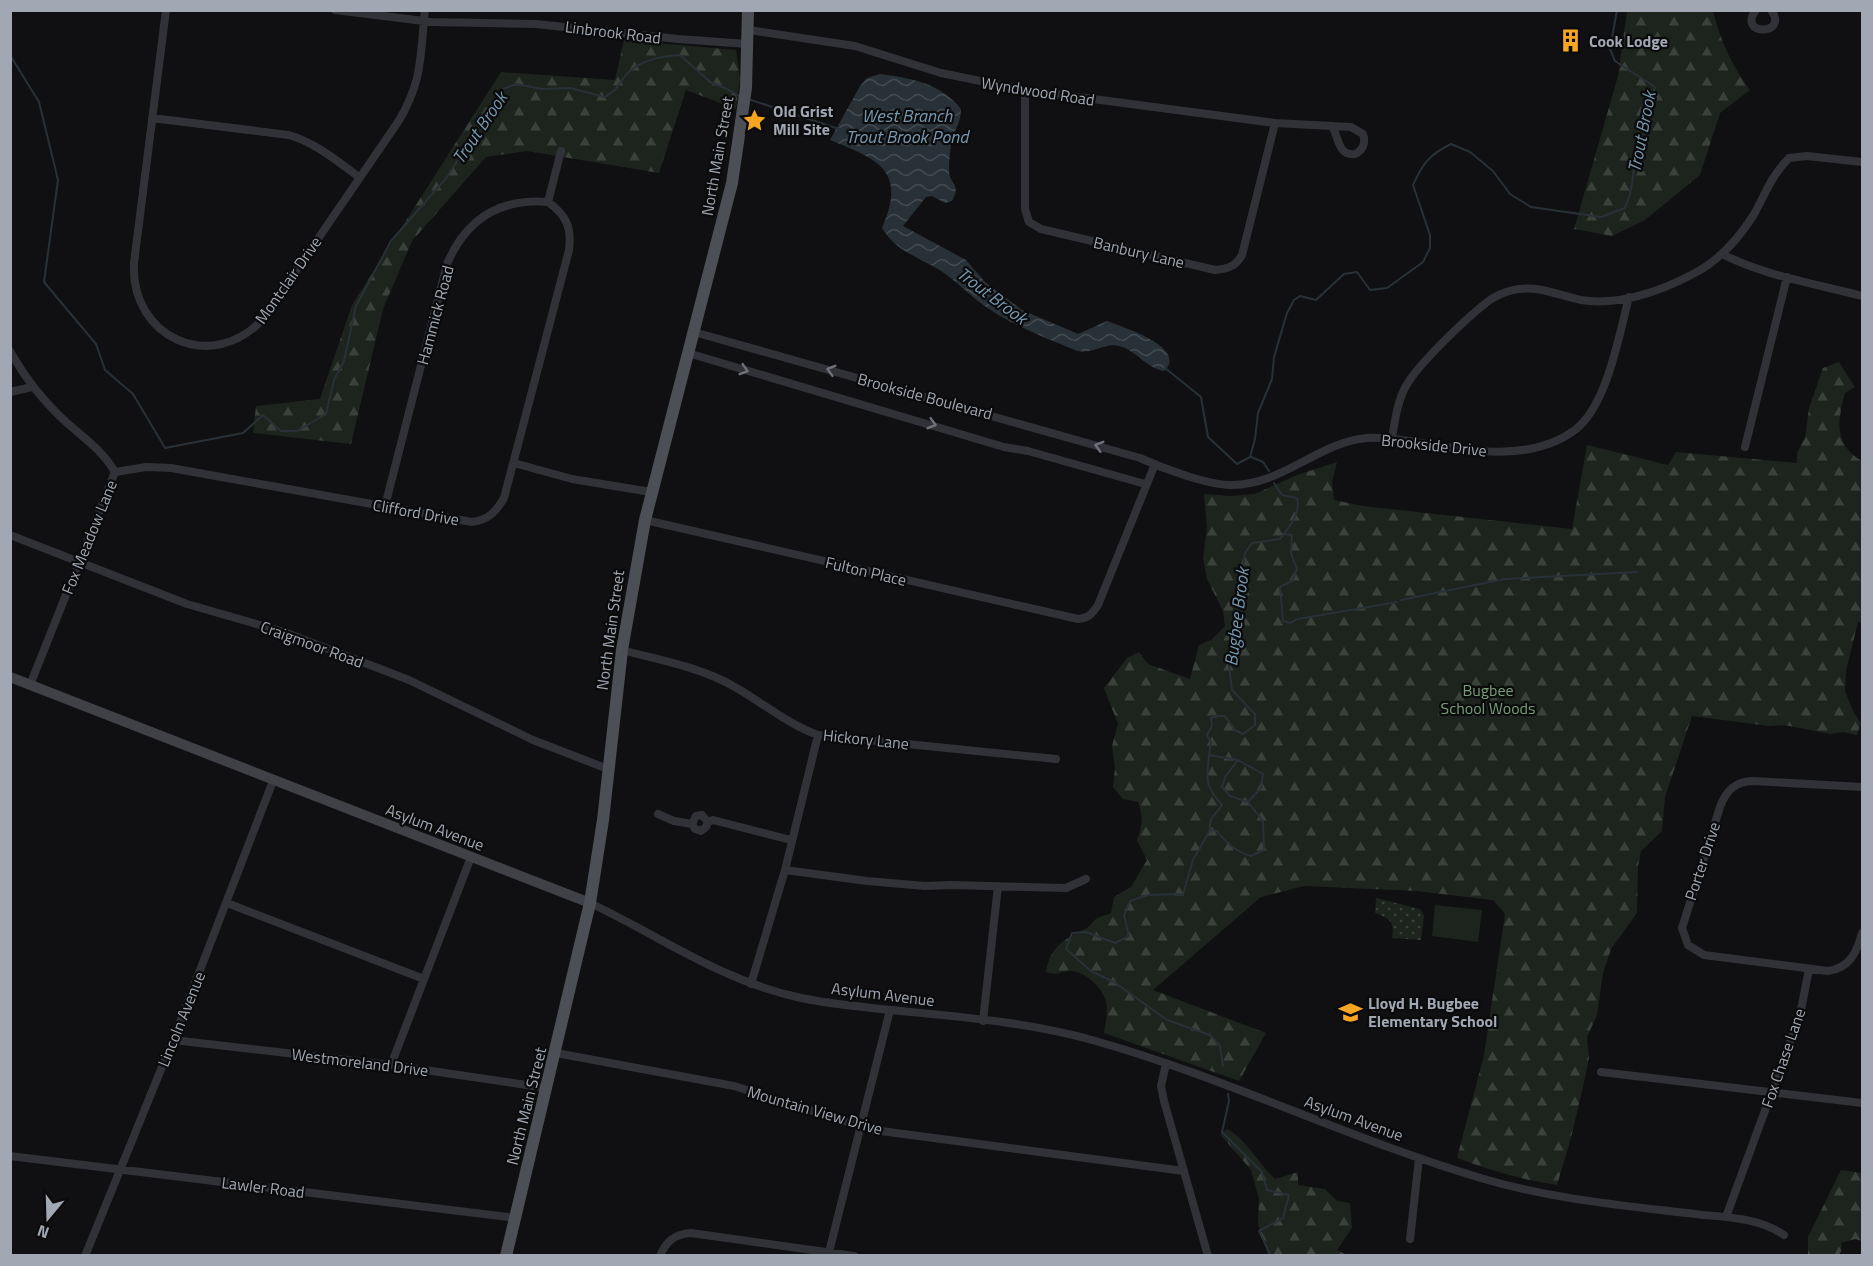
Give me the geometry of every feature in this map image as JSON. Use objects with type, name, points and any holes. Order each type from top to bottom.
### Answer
[{"type":"main road","name":"North Main Street","points":[[506,1256],[590,903],[622,650],[645,520],[732,183],[746,88],[748,10]]},
{"type":"main road","name":"Asylum Avenue","points":[[10,677],[590,903]]},
{"type":"street","name":"Montclair Drive","points":[[166,10],[134,263],[135,286],[142,307],[155,324],[168,335],[189,344],[205,346],[222,344],[241,336],[257,325],[398,122],[411,99],[419,73],[425,10]]},
{"type":"street","name":"Linbrook Road","points":[[335,10],[424,21],[536,24],[748,44]]},
{"type":"street","points":[[1756,10],[1752,15],[1752,23],[1757,29],[1764,31],[1771,28],[1774,22],[1771,10]]},
{"type":"street","name":"Wyndwood Road","points":[[748,30],[855,46],[941,73],[1026,90],[1275,123],[1332,126],[1351,127],[1359,130],[1365,141],[1363,146],[1355,154],[1344,152],[1332,126]]},
{"type":"street","name":"Banbury Lane","points":[[1026,90],[1025,209],[1029,222],[1041,229],[1215,270],[1231,267],[1242,255],[1275,123]]},
{"type":"street","points":[[152,118],[289,135],[320,149],[359,177]]},
{"type":"street","points":[[548,202],[561,151]]},
{"type":"street","points":[[1392,438],[1398,409],[1407,384],[1468,319],[1495,297],[1520,289],[1532,289],[1602,302],[1653,291],[1691,275],[1724,255],[1752,217],[1775,172],[1789,158],[1807,156],[1863,162]]},
{"type":"street","name":"Hammick Road","points":[[385,506],[447,264],[454,249],[474,223],[487,213],[522,202],[548,202]]},
{"type":"street","name":"Clifford Drive","points":[[115,472],[146,467],[171,468],[471,522],[481,521],[498,509],[504,498],[571,238],[565,216],[548,202]]},
{"type":"street","points":[[1724,255],[1787,277],[1863,296]]},
{"type":"street","points":[[1745,447],[1787,277]]},
{"type":"street","name":"Brookside Drive","points":[[1155,464],[1211,482],[1229,485],[1244,484],[1274,476],[1343,442],[1368,438],[1392,438],[1499,452],[1526,451],[1563,438],[1577,429],[1589,416],[1603,390],[1629,297]]},
{"type":"street","name":"Brookside Boulevard","points":[[694,332],[1036,427],[1155,464]]},
{"type":"street","name":"Fox Meadow Lane","points":[[10,351],[32,387],[100,451],[115,472],[30,685]]},
{"type":"street","name":"Brookside Boulevard","points":[[688,353],[1004,447],[1028,451],[1145,484]]},
{"type":"street","points":[[10,392],[32,387]]},
{"type":"street","points":[[514,463],[572,479],[651,492]]},
{"type":"street","points":[[1145,484],[1155,464]]},
{"type":"street","name":"Fulton Place","points":[[645,520],[1078,619],[1087,618],[1098,605],[1145,484]]},
{"type":"street","name":"Craigmoor Road","points":[[10,535],[188,604],[284,632],[409,680],[532,740],[608,769]]},
{"type":"street","name":"Hickory Lane","points":[[622,650],[692,669],[722,681],[795,725],[818,735],[1056,759]]},
{"type":"street","points":[[751,984],[785,870],[818,735]]},
{"type":"street","name":"Lincoln Avenue","points":[[85,1256],[173,1040],[273,781]]},
{"type":"street","name":"Porter Drive","points":[[1809,969],[1698,953],[1688,945],[1685,939],[1683,922],[1723,798],[1733,787],[1742,782],[1753,781],[1863,787]]},
{"type":"street","points":[[658,814],[674,821],[692,824],[693,819],[699,815],[708,822],[713,820],[791,840]]},
{"type":"street","points":[[391,1065],[471,856]]},
{"type":"street","points":[[785,870],[925,886],[1066,888],[1086,879]]},
{"type":"street","points":[[983,1021],[998,886]]},
{"type":"street","points":[[227,903],[424,979]]},
{"type":"street","name":"Asylum Avenue","points":[[590,903],[707,965],[751,984],[805,999],[983,1021],[1077,1036],[1166,1065],[1419,1158],[1484,1179],[1537,1193],[1726,1217],[1764,1225],[1784,1235]]},
{"type":"street","points":[[1809,969],[1828,971],[1843,966],[1853,958],[1863,933]]},
{"type":"street","name":"Fox Chase Lane","points":[[1726,1217],[1800,1014],[1809,969]]},
{"type":"street","points":[[828,1254],[890,1010]]},
{"type":"street","name":"Westmoreland Drive","points":[[173,1040],[391,1065],[547,1088]]},
{"type":"street","name":"Mountain View Drive","points":[[555,1053],[734,1086],[860,1127],[1184,1171]]},
{"type":"street","points":[[1166,1065],[1162,1091],[1208,1256]]},
{"type":"street","points":[[1601,1072],[1863,1103]]},
{"type":"street","name":"Lawler Road","points":[[10,1156],[516,1218]]},
{"type":"street","points":[[1410,1239],[1419,1158]]},
{"type":"street","points":[[660,1256],[671,1239],[678,1235],[691,1233],[854,1256]]},
{"type":"green space","points":[[1627,11],[1713,11],[1727,52],[1750,90],[1720,113],[1700,175],[1645,220],[1612,236],[1574,229],[1618,76]]},
{"type":"green space","points":[[624,40],[736,50],[740,79],[736,109],[686,90],[659,173],[527,151],[486,157],[412,241],[383,309],[351,444],[253,433],[256,406],[320,399],[352,305],[501,72],[615,80]]},
{"type":"green space","name":"Bugbee School Woods","points":[[1839,362],[1855,387],[1845,393],[1840,413],[1840,432],[1846,448],[1862,461],[1862,623],[1858,622],[1846,671],[1845,691],[1861,723],[1857,735],[1843,732],[1830,734],[1784,725],[1769,726],[1692,716],[1665,797],[1662,831],[1641,851],[1638,866],[1637,913],[1611,949],[1603,973],[1597,1015],[1587,1037],[1589,1058],[1585,1078],[1557,1185],[1506,1174],[1457,1158],[1484,1055],[1505,914],[1493,900],[1416,891],[1304,886],[1261,897],[1153,990],[1266,1033],[1239,1081],[1104,1033],[1106,1004],[1097,986],[1086,976],[1076,972],[1066,971],[1054,974],[1046,972],[1051,956],[1060,944],[1087,928],[1097,918],[1111,913],[1114,897],[1131,887],[1147,860],[1137,840],[1142,821],[1138,802],[1123,799],[1113,787],[1115,768],[1112,746],[1118,724],[1104,688],[1127,658],[1139,652],[1148,664],[1190,679],[1199,645],[1211,640],[1225,626],[1223,611],[1207,579],[1203,558],[1207,527],[1204,494],[1230,496],[1255,494],[1297,475],[1337,462],[1332,482],[1334,500],[1363,506],[1572,529],[1587,445],[1668,465],[1676,452],[1797,463],[1797,453],[1805,438],[1809,408],[1823,368]]},
{"type":"green space","points":[[1376,898],[1420,909],[1424,916],[1421,940],[1392,938],[1393,927],[1390,921],[1375,913]]},
{"type":"green space","points":[[1435,905],[1482,910],[1478,942],[1432,936]]},
{"type":"green space","points":[[1227,1129],[1241,1139],[1275,1179],[1298,1172],[1298,1185],[1325,1189],[1337,1201],[1350,1203],[1352,1228],[1337,1250],[1347,1255],[1268,1255],[1258,1224],[1259,1199],[1251,1170],[1220,1134]]},
{"type":"green space","points":[[1841,1170],[1862,1173],[1862,1241],[1855,1239],[1841,1243],[1842,1249],[1839,1255],[1808,1255],[1808,1237]]},
{"type":"water","name":"West Branch Trout Brook Pond","points":[[880,74],[924,83],[944,93],[961,109],[960,120],[953,136],[949,166],[955,195],[952,201],[945,203],[932,196],[926,197],[903,226],[966,260],[985,282],[1022,310],[1078,334],[1107,321],[1139,333],[1168,354],[1169,362],[1164,371],[1119,346],[1077,351],[1021,327],[989,309],[947,275],[908,253],[887,236],[882,228],[891,193],[889,180],[884,170],[875,161],[830,140],[860,86],[867,78]]},
{"type":"waterway","name":"Trout Brook","points":[[1165,368],[1201,397],[1208,437],[1237,464],[1250,457],[1258,413],[1272,379],[1274,357],[1287,313],[1294,300],[1300,296],[1316,300],[1344,274],[1357,272],[1370,290],[1387,288],[1423,262],[1430,248],[1430,235],[1413,185],[1428,160],[1451,144],[1470,152],[1493,171],[1510,194],[1531,207],[1601,217],[1625,208],[1632,183],[1638,134],[1655,87],[1615,61],[1610,49],[1617,10]]},
{"type":"waterway","name":"Trout Brook","points":[[10,55],[39,102],[58,180],[44,282],[96,344],[105,370],[133,394],[165,448],[243,433],[263,415],[281,431],[297,431],[326,414],[334,380],[344,361],[356,306],[391,241],[447,177],[503,89],[516,84],[542,89],[570,88],[605,97],[638,65],[659,58],[680,55],[710,82],[739,96]]},
{"type":"waterway","name":"Trout Brook","points":[[748,99],[839,129]]},
{"type":"waterway","name":"Bugbee Brook","points":[[1251,457],[1263,462],[1269,471]]},
{"type":"waterway","name":"Bugbee Brook","points":[[1223,1066],[1220,1046],[1210,1035],[1167,1020],[1114,982],[1091,971],[1066,949],[1072,933],[1086,932],[1115,943],[1129,936],[1124,915],[1130,901],[1148,895],[1183,894],[1193,860],[1210,830],[1217,831],[1224,840],[1245,854],[1251,856],[1264,850],[1263,821],[1248,802],[1261,788],[1263,774],[1238,760],[1209,755],[1211,742],[1207,735],[1212,726],[1211,718],[1218,716],[1225,716],[1235,730],[1243,734],[1255,725],[1255,714],[1232,690],[1229,665],[1237,645],[1235,631],[1245,553],[1252,543],[1280,539],[1293,520],[1297,509],[1297,498],[1282,495],[1274,483]]},
{"type":"waterway","points":[[1283,534],[1292,535],[1291,553],[1297,569],[1292,581],[1280,587],[1283,621],[1290,623],[1298,619],[1397,602]]},
{"type":"waterway","points":[[1401,600],[1505,579],[1637,572]]},
{"type":"waterway","points":[[1209,756],[1208,782],[1212,793],[1222,805],[1211,819],[1210,830]]},
{"type":"waterway","points":[[1238,760],[1225,777],[1222,787],[1230,796],[1248,802]]},
{"type":"waterway","name":"Bugbee Brook","points":[[1228,1094],[1229,1101],[1222,1132],[1262,1172],[1267,1190],[1289,1195],[1283,1218],[1259,1231],[1271,1256]]},
{"type":"place","name":"Cook Lodge","points":[[1571,41]]},
{"type":"place","name":"Old Grist Mill Site","points":[[755,120]]},
{"type":"place","name":"Lloyd H. Bugbee Elementary School","points":[[1350,1012]]}]
